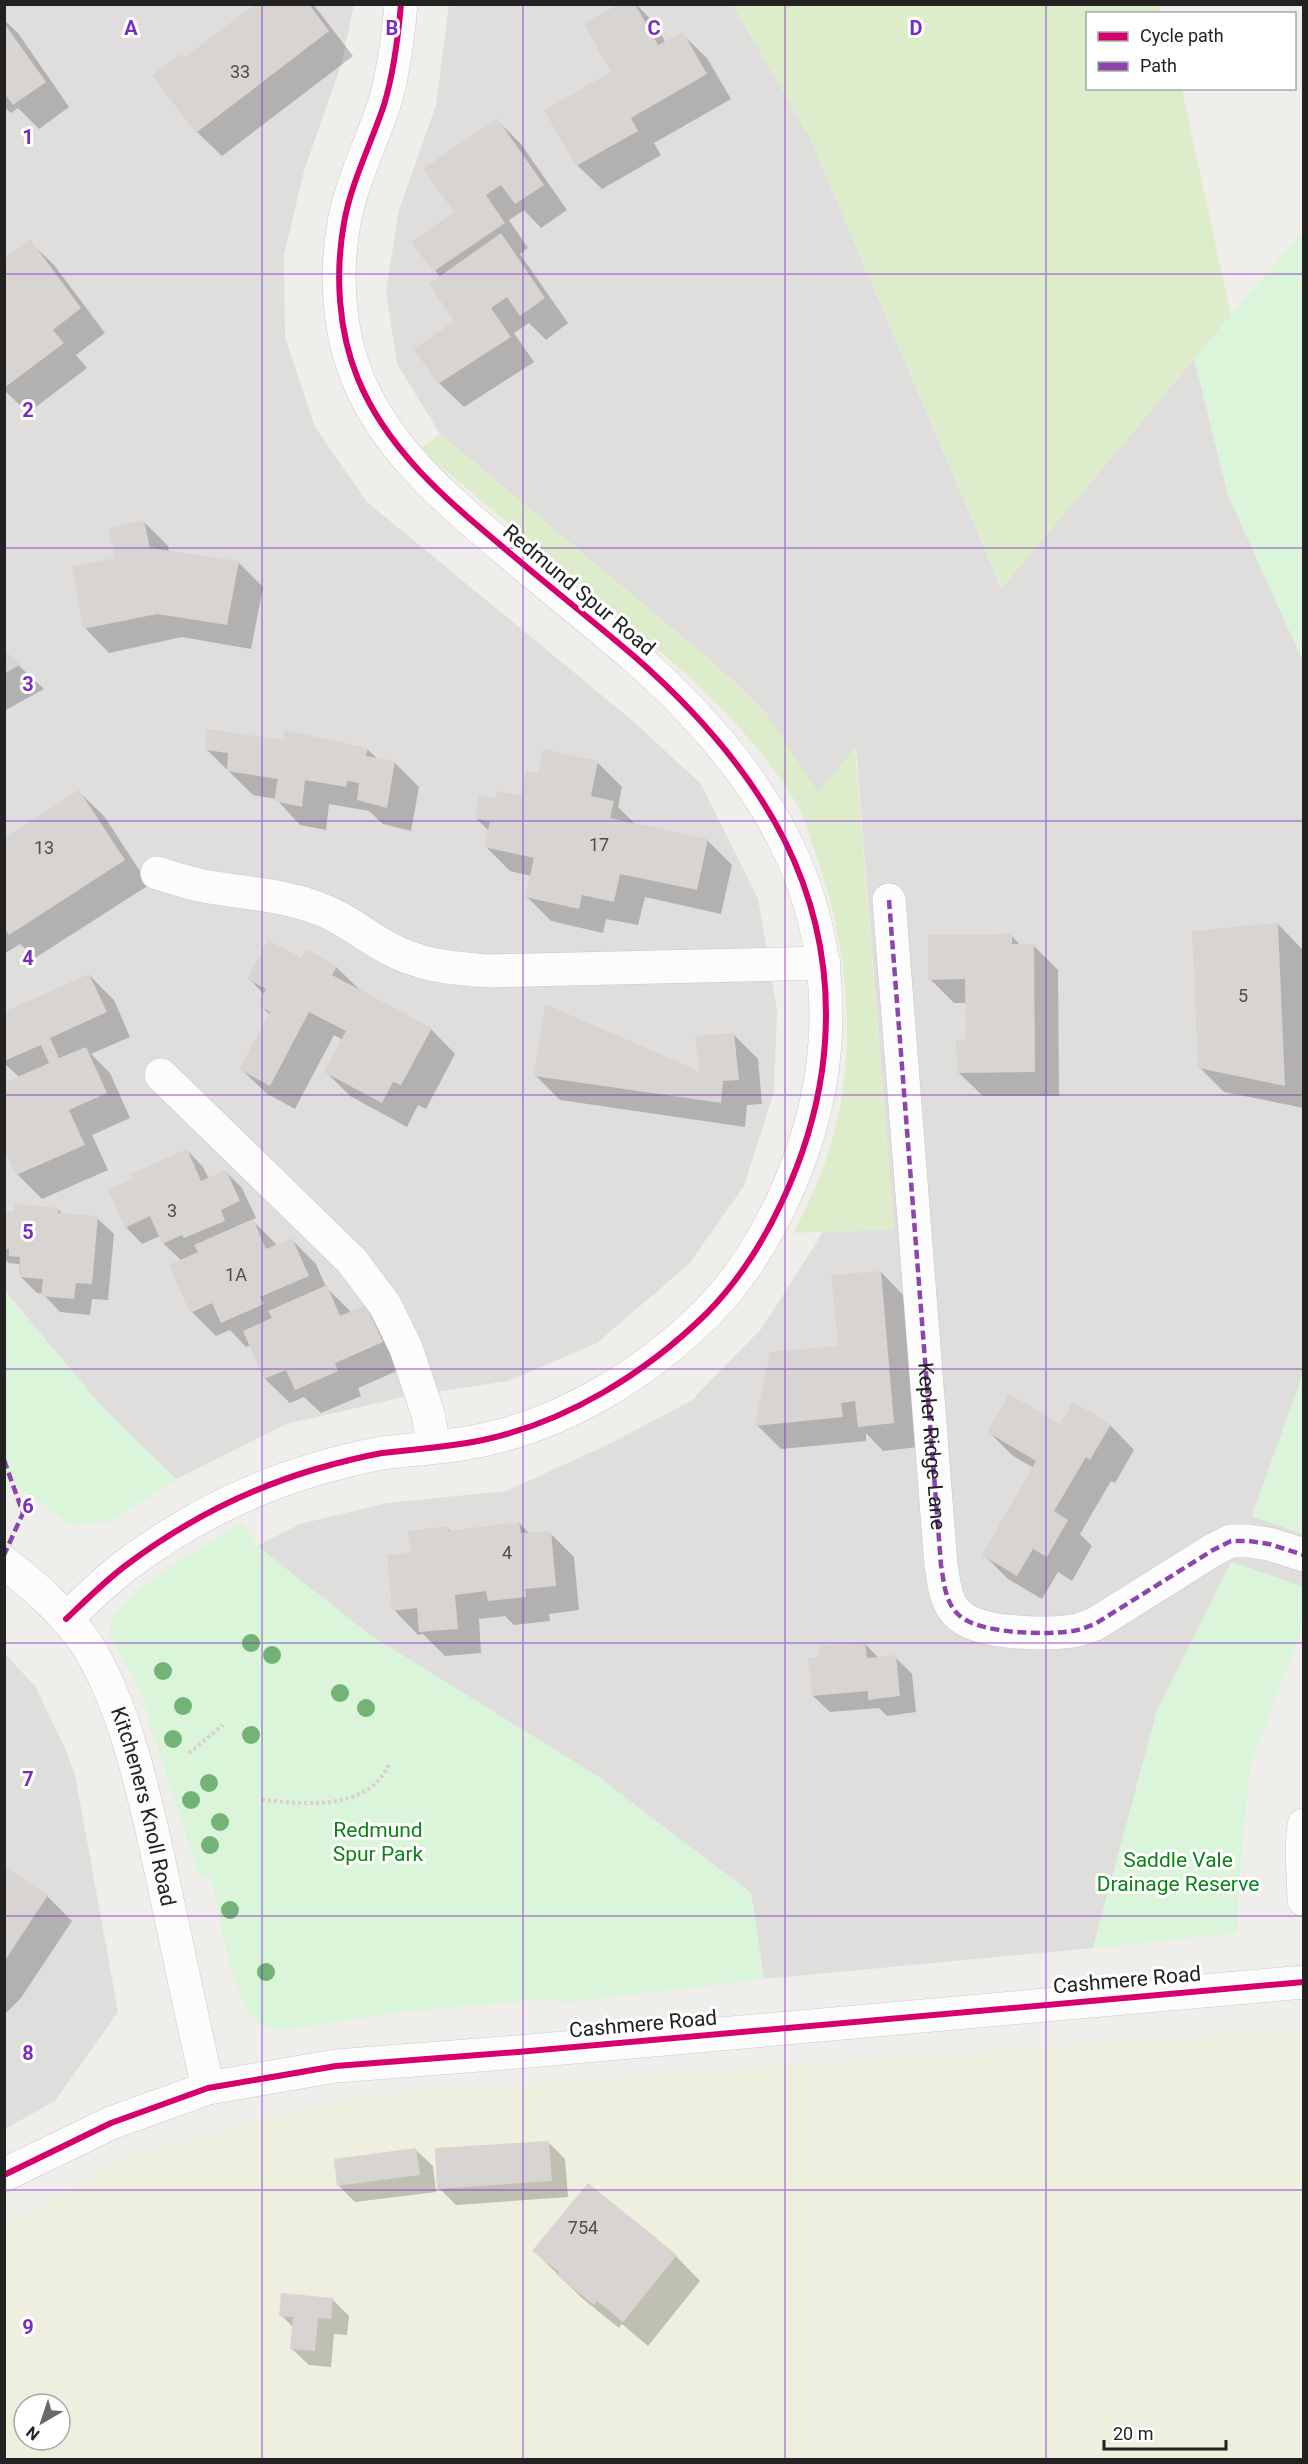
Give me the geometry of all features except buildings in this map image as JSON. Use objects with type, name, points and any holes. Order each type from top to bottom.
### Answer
[{"type":"street","name":"Redmund Spur Road","points":[[66,1619],[122,1568],[210,1512],[312,1470],[375,1454],[480,1441],[519,1431],[549,1420],[632,1375],[708,1311],[739,1275],[767,1230],[790,1185],[819,1090],[827,1022],[824,963],[815,919],[797,866],[766,805],[730,756],[680,700],[634,657],[445,497],[409,461],[380,423],[356,376],[344,330],[339,279],[344,219],[386,100],[397,51],[401,4]]},
{"type":"street","points":[[157,873],[207,887],[284,898],[319,909],[351,924],[405,957],[426,964],[454,968],[489,971],[824,963]]},
{"type":"street","name":"Kepler Ridge Lane","points":[[889,900],[941,1565],[946,1595],[958,1615],[976,1626],[998,1630],[1075,1631],[1095,1624],[1213,1550],[1232,1541],[1269,1544],[1304,1555]]},
{"type":"street","points":[[161,1075],[352,1261],[385,1305],[406,1348],[428,1414],[434,1448]]},
{"type":"street","name":"Kitcheners Knoll Road","points":[[4,1562],[39,1590],[85,1642],[123,1726],[136,1768],[208,2088]]},
{"type":"street","points":[[1304,1825],[1302,1848],[1304,1900]]},
{"type":"street","name":"Cashmere Road","points":[[4,2175],[111,2122],[208,2088],[336,2066],[530,2051],[1304,1982]]},
{"type":"path","points":[[189,1753],[223,1725]]},
{"type":"path","points":[[262,1800],[319,1803],[344,1800],[367,1790],[383,1778],[390,1763]]},
{"type":"shaded area","points":[[4,5],[354,5],[341,65],[304,171],[284,255],[285,337],[315,427],[367,502],[633,721],[701,784],[758,899],[777,1009],[774,1092],[744,1186],[689,1264],[597,1343],[508,1381],[404,1397],[286,1424],[176,1479],[102,1407],[5,1291]]},
{"type":"shaded area","points":[[449,5],[733,5],[809,136],[1001,587],[1194,358],[1228,495],[1303,661],[1303,1374],[1252,1516],[1303,1534],[1303,1587],[1231,1562],[1157,1711],[1093,1948],[764,1979],[751,1893],[597,1776],[370,1635],[257,1546],[300,1524],[387,1503],[506,1491],[605,1446],[691,1401],[762,1328],[823,1232],[894,1229],[856,749],[818,793],[763,709],[710,660],[440,434],[397,364],[386,291],[399,210],[436,105]]},
{"type":"shaded area","points":[[4,1653],[35,1686],[65,1748],[75,1775],[118,2012],[55,2101],[5,2129]]},
{"type":"green space","points":[[1157,4],[1161,12],[1086,12],[1086,90],[1182,90],[1231,316],[1002,588],[809,136],[733,5]]},
{"type":"green space","points":[[1303,231],[1303,661],[1228,495],[1194,358]]},
{"type":"green space","points":[[440,434],[710,660],[763,709],[818,793],[855,748],[894,1229],[794,1233],[822,1170],[835,1130],[846,1060],[847,1024],[841,952],[834,917],[825,882],[799,808],[758,749],[710,697],[656,648],[420,449]]},
{"type":"green space","points":[[4,1291],[102,1407],[176,1479],[112,1521],[72,1525],[5,1478]]},
{"type":"green space","points":[[1303,1374],[1304,1534],[1252,1516]]},
{"type":"green space","name":"Redmund Spur Park","points":[[242,1523],[257,1546],[370,1635],[597,1776],[751,1893],[764,1979],[571,2002],[536,2000],[399,2012],[285,2030],[258,2023],[247,2010],[240,1994],[210,1876],[199,1877],[139,1688],[110,1636],[111,1618],[140,1590],[156,1577]]},
{"type":"green space","name":"Saddle Vale Drainage Reserve","points":[[1231,1562],[1304,1587],[1303,1625],[1250,1767],[1240,1870],[1237,1933],[1093,1948],[1157,1711]]},
{"type":"green space","points":[[1303,2029],[1303,2459],[5,2459],[4,2226],[123,2158],[357,2096]]},
{"type":"marked path","points":[[889,900],[941,1565],[951,1605],[960,1616],[970,1622],[998,1630],[1030,1633],[1073,1631],[1095,1624],[1231,1541],[1269,1544],[1304,1555]]},
{"type":"marked path","points":[[4,1460],[23,1513],[4,1555]]},
{"type":"cycle path","points":[[66,1619],[125,1566],[147,1550],[216,1509],[241,1497],[291,1477],[357,1458],[471,1442],[514,1432],[575,1408],[631,1375],[658,1356],[707,1313],[729,1289],[749,1261],[767,1232],[796,1168],[816,1103],[822,1071],[826,1008],[820,948],[806,893],[784,840],[755,790],[720,744],[680,699],[635,657],[461,511],[420,472],[385,429],[370,405],[351,361],[340,302],[341,242],[351,194],[384,105],[395,55],[401,4]]},
{"type":"cycle path","points":[[4,2175],[111,2123],[208,2088],[336,2066],[1304,1982]]}]
